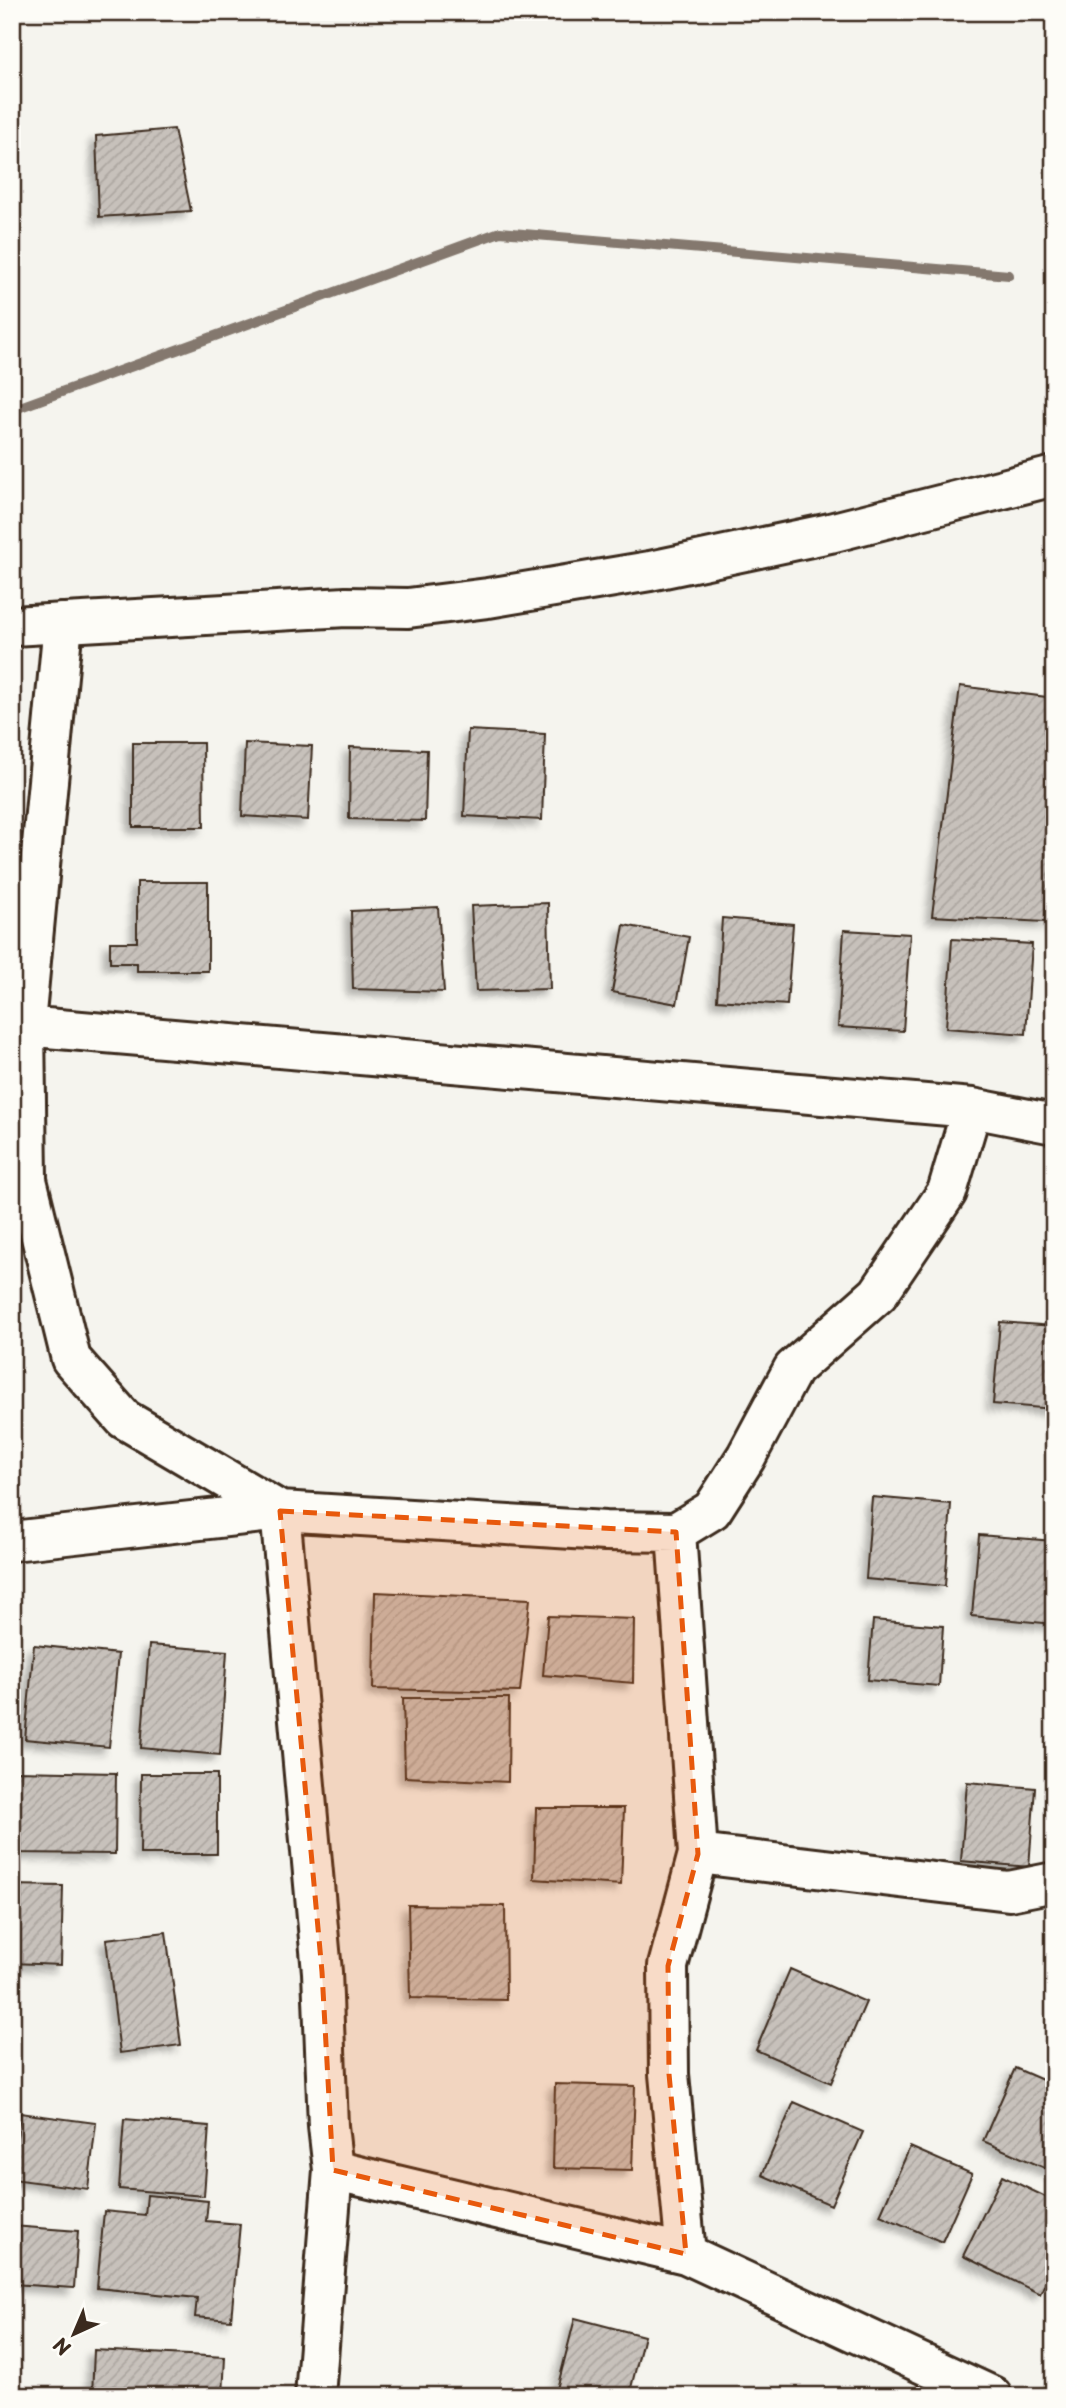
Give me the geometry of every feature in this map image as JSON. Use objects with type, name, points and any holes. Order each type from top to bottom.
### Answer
[{"type":"street","points":[[12,626],[346,607],[408,608],[556,588],[830,533],[1054,476]]},
{"type":"street","points":[[63,624],[19,1025],[27,1181],[71,1359],[124,1419],[280,1511]]},
{"type":"street","points":[[19,1025],[972,1108],[1054,1124]]},
{"type":"street","points":[[12,1541],[280,1511],[605,1531],[676,1532],[712,1510],[746,1457],[793,1369],[878,1294],[947,1192],[972,1108]]},
{"type":"street","points":[[280,1511],[322,1972],[328,2126],[333,2170],[315,2396]]},
{"type":"street","points":[[676,1532],[698,1854],[668,1966],[669,2074],[686,2254]]},
{"type":"street","points":[[698,1854],[1009,1891],[1054,1882]]},
{"type":"street","points":[[333,2170],[686,2254],[992,2396]]},
{"type":"highlighted area","points":[[280,1511],[676,1532],[698,1854],[668,1966],[669,2074],[686,2254],[333,2170],[322,1972]]},
{"type":"building","points":[[174,129],[191,211],[99,217],[96,136]]},
{"type":"building","points":[[960,686],[1054,698],[1054,826],[1045,922],[932,916]]},
{"type":"building","points":[[468,730],[545,734],[542,820],[464,816]]},
{"type":"building","points":[[133,743],[203,743],[204,827],[133,827]]},
{"type":"building","points":[[245,743],[312,746],[308,820],[242,816]]},
{"type":"building","points":[[350,747],[427,750],[425,821],[349,819]]},
{"type":"building","points":[[137,882],[208,882],[208,971],[137,971],[137,963],[110,963],[110,942],[137,942]]},
{"type":"building","points":[[1054,889],[1054,925],[1051,925]]},
{"type":"building","points":[[548,903],[550,989],[476,991],[471,906]]},
{"type":"building","points":[[438,907],[444,992],[353,989],[351,911]]},
{"type":"building","points":[[722,918],[793,924],[787,1005],[717,1000]]},
{"type":"building","points":[[624,925],[689,937],[677,1004],[612,992]]},
{"type":"building","points":[[844,930],[910,934],[903,1031],[838,1027]]},
{"type":"building","points":[[952,939],[1032,944],[1026,1034],[946,1028]]},
{"type":"building","points":[[1000,1322],[1054,1326],[1054,1409],[993,1404]]},
{"type":"building","points":[[872,1497],[951,1504],[945,1586],[866,1579]]},
{"type":"building","points":[[979,1535],[1054,1541],[1054,1624],[972,1616]]},
{"type":"building","points":[[375,1592],[530,1599],[520,1692],[373,1689]]},
{"type":"building","points":[[548,1616],[634,1619],[633,1683],[543,1675]]},
{"type":"building","points":[[873,1620],[943,1626],[939,1686],[868,1680]]},
{"type":"building","points":[[34,1645],[118,1654],[109,1747],[25,1739]]},
{"type":"building","points":[[149,1645],[227,1651],[220,1755],[141,1748]]},
{"type":"building","points":[[403,1698],[509,1698],[508,1782],[405,1777]]},
{"type":"building","points":[[15,1771],[116,1773],[115,1854],[14,1853]]},
{"type":"building","points":[[141,1774],[217,1774],[217,1854],[140,1854]]},
{"type":"building","points":[[967,1782],[1035,1788],[1029,1867],[961,1861]]},
{"type":"building","points":[[536,1808],[624,1808],[621,1885],[534,1879]]},
{"type":"building","points":[[12,1885],[63,1886],[61,1965],[12,1963]]},
{"type":"building","points":[[408,1905],[505,1906],[506,2000],[410,1998]]},
{"type":"building","points":[[166,1932],[181,2045],[120,2053],[106,1939]]},
{"type":"building","points":[[790,1969],[866,2002],[831,2083],[756,2050]]},
{"type":"building","points":[[1015,2068],[1054,2085],[1054,2172],[983,2141]]},
{"type":"building","points":[[555,2084],[635,2086],[632,2170],[553,2168]]},
{"type":"building","points":[[794,2102],[863,2132],[831,2205],[762,2175]]},
{"type":"building","points":[[20,2113],[96,2123],[88,2189],[12,2179]]},
{"type":"building","points":[[124,2119],[209,2126],[204,2196],[119,2189]]},
{"type":"building","points":[[910,2147],[972,2174],[942,2242],[880,2215]]},
{"type":"building","points":[[1002,2176],[1054,2201],[1054,2265],[1040,2294],[963,2256]]},
{"type":"building","points":[[147,2195],[208,2201],[206,2221],[240,2224],[231,2320],[195,2317],[197,2298],[97,2288],[104,2211],[145,2215]]},
{"type":"building","points":[[12,2226],[78,2231],[74,2288],[12,2284]]},
{"type":"building","points":[[575,2318],[644,2336],[629,2396],[567,2396],[556,2393]]},
{"type":"building","points":[[94,2350],[225,2357],[223,2396],[92,2396]]},
{"type":"waterway","points":[[12,410],[500,232],[1009,275]]}]
